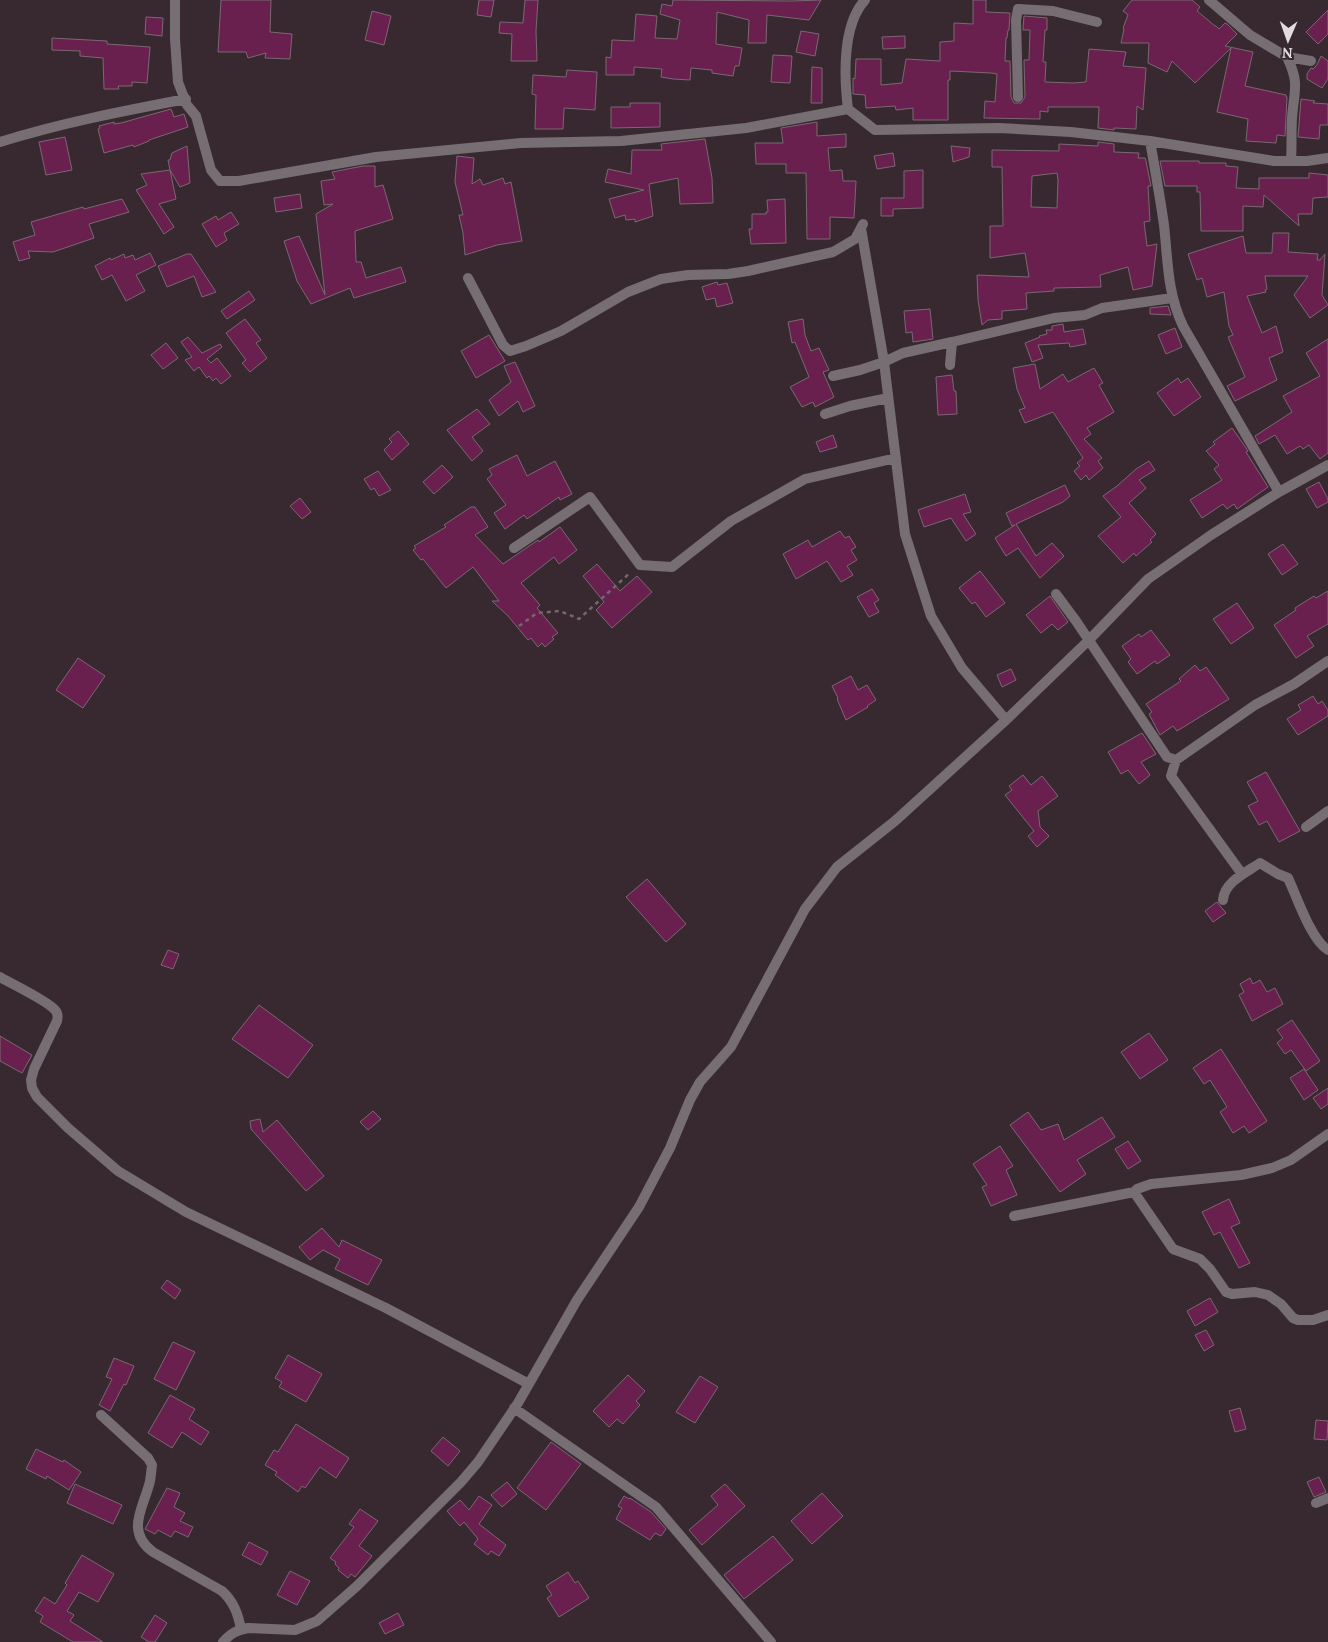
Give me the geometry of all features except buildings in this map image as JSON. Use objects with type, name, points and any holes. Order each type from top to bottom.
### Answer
[{"type":"street","points":[[175,0],[178,82],[187,105],[196,116],[211,170],[220,181],[239,181],[376,157],[521,143],[621,141],[737,129],[848,109],[875,130],[998,128],[1071,132],[1150,141],[1274,161],[1328,158]]},
{"type":"street","points":[[848,109],[846,70],[848,39],[853,21],[865,0]]},
{"type":"street","points":[[1210,0],[1250,35],[1287,57],[1311,61]]},
{"type":"street","points":[[1018,97],[1016,20],[1018,9],[1052,11],[1097,22]]},
{"type":"street","points":[[1287,57],[1294,72],[1296,90],[1292,117],[1291,161]]},
{"type":"street","points":[[0,142],[88,118],[186,99]]},
{"type":"street","points":[[1150,141],[1164,224],[1169,287],[1174,308],[1279,492]]},
{"type":"street","points":[[468,278],[503,345],[510,351],[561,330],[628,292],[661,279],[688,275],[728,274],[748,271],[833,252],[854,238],[862,226],[884,362],[905,534],[931,616],[962,668],[1006,720]]},
{"type":"street","points":[[833,376],[884,362],[903,352],[1054,318],[1085,315],[1102,308],[1172,298]]},
{"type":"street","points":[[950,365],[952,342]]},
{"type":"street","points":[[825,414],[850,406],[888,398]]},
{"type":"street","points":[[514,548],[590,496],[640,565],[672,567],[731,520],[805,479],[896,458]]},
{"type":"street","points":[[223,1642],[234,1631],[241,1629],[295,1630],[326,1615],[461,1482],[492,1442],[529,1384],[577,1300],[639,1207],[670,1148],[690,1100],[700,1082],[731,1048],[805,909],[837,867],[895,821],[1006,720],[1088,641],[1148,579],[1211,535],[1279,492],[1328,465]]},
{"type":"street","points":[[1056,594],[1167,756],[1176,760]]},
{"type":"street","points":[[1242,874],[1171,776],[1176,760],[1255,705],[1294,684],[1328,661]]},
{"type":"street","points":[[1306,827],[1328,810]]},
{"type":"street","points":[[1223,900],[1223,892],[1242,874],[1260,863],[1288,878],[1312,933],[1322,947],[1328,950]]},
{"type":"street","points":[[0,977],[45,1002],[58,1015],[31,1080],[36,1097],[68,1128],[118,1171],[186,1212],[386,1308],[529,1384]]},
{"type":"street","points":[[1014,1216],[1134,1192],[1151,1184],[1241,1175],[1272,1168],[1291,1160],[1328,1134]]},
{"type":"street","points":[[1134,1192],[1174,1249],[1200,1259],[1210,1268],[1226,1292],[1232,1294],[1254,1292],[1268,1295],[1280,1304],[1292,1318],[1298,1320],[1313,1320],[1328,1315]]},
{"type":"street","points":[[514,1408],[656,1507],[771,1642]]},
{"type":"street","points":[[102,1415],[148,1458],[152,1466],[150,1484],[138,1519],[139,1536],[144,1545],[222,1591],[230,1599],[238,1614],[241,1629]]},
{"type":"street","points":[[1316,1503],[1328,1498]]},
{"type":"path","points":[[519,626],[537,613],[560,611],[579,619],[614,586],[640,565]]}]
